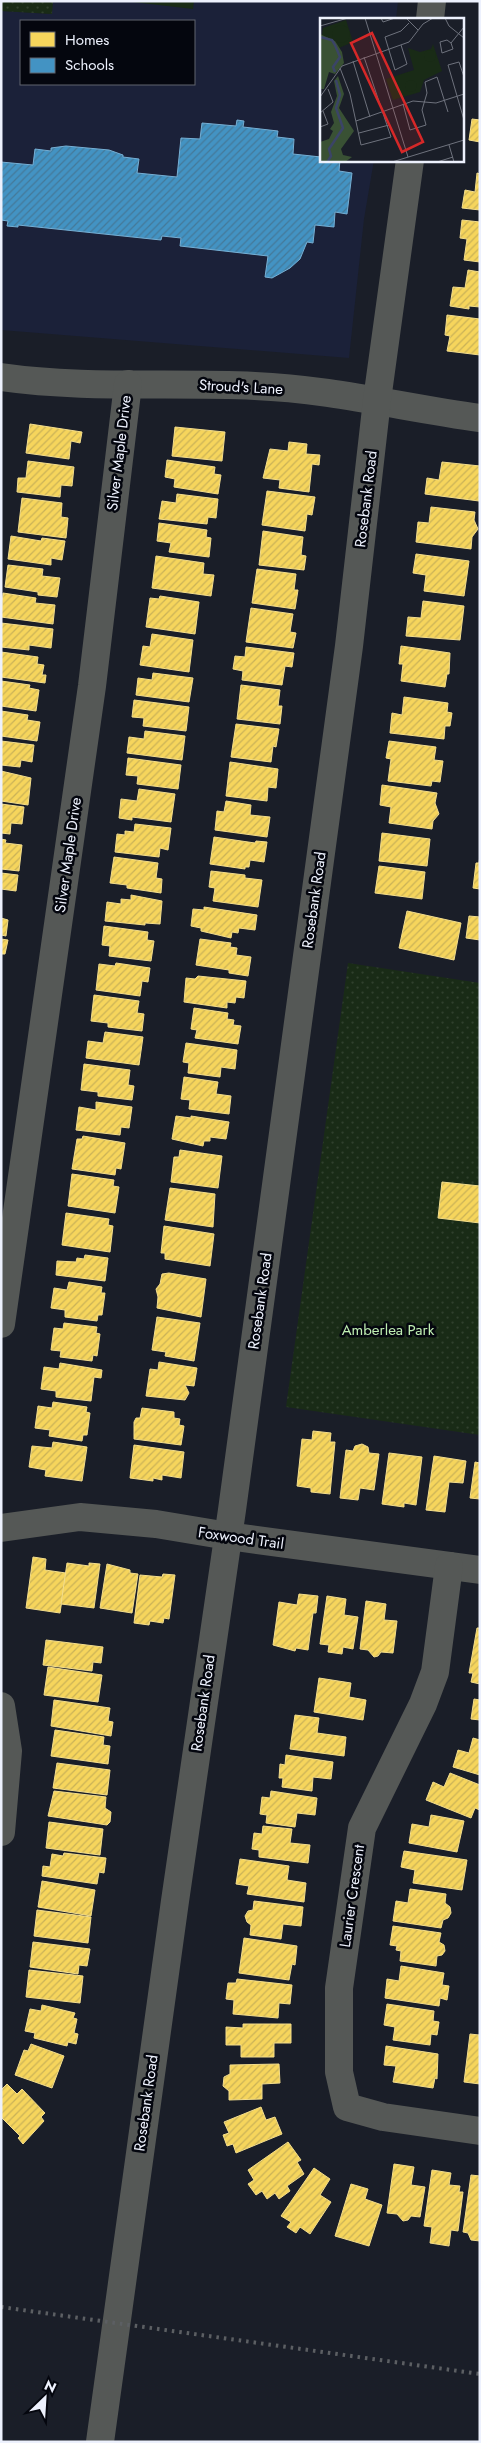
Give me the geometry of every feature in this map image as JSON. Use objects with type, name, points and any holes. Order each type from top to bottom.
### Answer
[{"type":"street","points":[[430,18],[432,1]]},
{"type":"street","name":"Rosebank Road","points":[[100,2442],[228,1536],[349,646],[377,400],[410,161]]},
{"type":"street","name":"Stroud's Lane","points":[[1,377],[128,384],[256,386],[377,400],[480,418]]},
{"type":"street","name":"Silver Maple Drive","points":[[1,1324],[92,686],[128,384]]},
{"type":"street","name":"Foxwood Trail","points":[[1,1528],[80,1517],[156,1524],[228,1536],[480,1570]]},
{"type":"street","name":"Laurier Crescent","points":[[449,1566],[435,1672],[423,1704],[362,1828],[339,1988],[339,2072],[347,2107],[383,2117],[480,2131]]},
{"type":"street","points":[[1,1706],[8,1751],[2,1826]]},
{"type":"shaded area","points":[[53,1],[398,1],[396,18],[320,18],[320,161],[374,161],[364,219],[349,358],[1,330],[1,11],[51,14]]},
{"type":"green space","points":[[1,1],[53,1],[52,14],[1,11]]},
{"type":"green space","points":[[124,1],[194,1],[193,9]]},
{"type":"green space","name":"Amberlea Park","points":[[348,963],[480,983],[480,1435],[286,1407]]},
{"type":"building: Homes","points":[[472,119],[480,120],[480,142],[469,140]]},
{"type":"building: Homes","points":[[477,173],[480,174],[480,210],[462,208],[465,190],[475,192]]},
{"type":"building: Homes","points":[[462,220],[480,222],[480,262],[464,260],[467,239],[460,238]]},
{"type":"building: Homes","points":[[468,270],[480,272],[480,307],[469,306],[469,309],[450,306],[453,287],[465,288]]},
{"type":"building: Homes","points":[[447,315],[480,319],[480,355],[447,351],[450,336],[445,335]]},
{"type":"building: Homes","points":[[30,424],[82,432],[80,443],[71,441],[69,459],[26,453]]},
{"type":"building: Homes","points":[[175,427],[225,432],[222,461],[172,456]]},
{"type":"building: Homes","points":[[289,442],[307,444],[306,454],[320,455],[319,465],[312,464],[309,492],[279,488],[280,480],[263,478],[270,449],[288,451]]},
{"type":"building: Homes","points":[[167,460],[215,467],[214,474],[221,475],[218,494],[174,487],[175,479],[165,477]]},
{"type":"building: Homes","points":[[28,461],[74,467],[72,486],[61,485],[60,497],[17,492],[18,478],[26,478]]},
{"type":"building: Homes","points":[[442,462],[480,466],[479,501],[425,494],[427,478],[439,480]]},
{"type":"building: Homes","points":[[267,491],[315,497],[312,515],[307,514],[305,531],[262,525]]},
{"type":"building: Homes","points":[[177,494],[218,499],[216,518],[208,517],[207,524],[159,519],[162,501],[176,503]]},
{"type":"building: Homes","points":[[22,498],[62,503],[61,517],[68,518],[66,538],[18,532]]},
{"type":"building: Homes","points":[[431,507],[475,512],[474,520],[478,529],[472,537],[471,549],[416,542],[418,522],[429,523]]},
{"type":"building: Homes","points":[[159,523],[207,530],[206,537],[211,538],[209,557],[169,552],[171,543],[157,541]]},
{"type":"building: Homes","points":[[263,531],[303,537],[301,555],[306,556],[304,570],[259,565]]},
{"type":"building: Homes","points":[[11,536],[41,541],[42,538],[65,541],[62,560],[51,558],[51,565],[8,559]]},
{"type":"building: Homes","points":[[416,554],[469,561],[464,596],[424,591],[426,575],[413,573]]},
{"type":"building: Homes","points":[[156,556],[204,563],[203,574],[214,575],[211,596],[152,588]]},
{"type":"building: Homes","points":[[8,565],[43,569],[42,576],[60,578],[57,597],[38,595],[38,592],[5,587]]},
{"type":"building: Homes","points":[[257,569],[296,574],[294,590],[298,590],[295,609],[252,603]]},
{"type":"building: Homes","points":[[3,593],[36,598],[35,603],[55,605],[53,624],[1,617]]},
{"type":"building: Homes","points":[[160,596],[199,602],[195,634],[146,627],[150,598],[159,599]]},
{"type":"building: Homes","points":[[423,601],[464,606],[460,640],[406,636],[408,617],[421,618]]},
{"type":"building: Homes","points":[[251,608],[293,614],[290,632],[296,633],[293,648],[246,642]]},
{"type":"building: Homes","points":[[1,623],[53,629],[51,648],[29,645],[29,650],[1,647]]},
{"type":"building: Homes","points":[[152,634],[193,640],[189,672],[140,665],[143,646],[150,647]]},
{"type":"building: Homes","points":[[401,646],[450,653],[449,674],[447,674],[445,687],[401,681],[403,664],[399,664]]},
{"type":"building: Homes","points":[[246,647],[294,653],[292,667],[285,666],[282,685],[242,680],[243,671],[233,669],[235,656],[245,657]]},
{"type":"building: Homes","points":[[1,652],[38,657],[37,664],[44,665],[42,675],[46,675],[45,683],[1,677]]},
{"type":"building: Homes","points":[[153,673],[193,678],[189,702],[136,695],[138,678],[152,680]]},
{"type":"building: Homes","points":[[1,681],[30,685],[29,688],[39,690],[36,711],[1,706]]},
{"type":"building: Homes","points":[[241,685],[280,690],[278,706],[282,706],[280,724],[237,719]]},
{"type":"building: Homes","points":[[404,697],[448,703],[447,712],[452,713],[450,726],[445,726],[444,739],[390,733],[392,713],[402,715]]},
{"type":"building: Homes","points":[[134,700],[189,707],[186,731],[143,726],[144,718],[132,717]]},
{"type":"building: Homes","points":[[1,711],[28,715],[27,720],[40,722],[37,741],[1,736]]},
{"type":"building: Homes","points":[[236,724],[279,729],[276,747],[273,746],[271,762],[231,757]]},
{"type":"building: Homes","points":[[145,731],[185,736],[182,760],[127,753],[129,737],[144,739]]},
{"type":"building: Homes","points":[[1,741],[34,745],[32,762],[21,760],[20,767],[1,765]]},
{"type":"building: Homes","points":[[389,741],[436,747],[434,760],[443,761],[440,782],[432,781],[431,786],[388,781],[391,759],[386,758]]},
{"type":"building: Homes","points":[[128,758],[181,765],[178,789],[137,784],[138,776],[126,775]]},
{"type":"building: Homes","points":[[230,762],[278,769],[276,788],[268,787],[267,801],[226,796]]},
{"type":"building: Homes","points":[[1,771],[31,778],[28,805],[1,801]]},
{"type":"building: Homes","points":[[382,785],[437,793],[435,803],[439,814],[433,821],[432,829],[389,823],[391,807],[380,805]]},
{"type":"building: Homes","points":[[139,789],[175,794],[171,822],[132,817],[132,820],[119,818],[121,799],[137,801]]},
{"type":"building: Homes","points":[[226,801],[251,805],[250,815],[270,817],[267,837],[215,830],[217,811],[224,812]]},
{"type":"building: Homes","points":[[1,804],[24,807],[22,824],[11,823],[10,834],[1,833]]},
{"type":"building: Homes","points":[[135,824],[171,828],[168,850],[160,848],[159,857],[115,852],[117,834],[125,835],[125,831],[134,832]]},
{"type":"building: Homes","points":[[382,833],[430,839],[427,866],[379,861]]},
{"type":"building: Homes","points":[[214,837],[255,843],[256,841],[267,842],[264,862],[250,860],[249,867],[245,867],[245,869],[210,864]]},
{"type":"building: Homes","points":[[1,839],[6,840],[5,843],[22,845],[19,871],[1,869]]},
{"type":"building: Homes","points":[[480,855],[480,889],[473,888],[476,863],[479,863]]},
{"type":"building: Homes","points":[[114,857],[158,863],[156,878],[162,879],[161,893],[127,888],[127,885],[110,883]]},
{"type":"building: Homes","points":[[379,866],[425,872],[422,899],[375,893]]},
{"type":"building: Homes","points":[[211,871],[245,875],[245,878],[262,880],[258,907],[213,901],[215,888],[209,887]]},
{"type":"building: Homes","points":[[1,873],[18,875],[16,891],[1,889]]},
{"type":"building: Homes","points":[[131,895],[162,901],[160,924],[145,923],[145,925],[105,921],[107,902],[121,904],[121,899],[131,900]]},
{"type":"building: Homes","points":[[204,907],[257,915],[255,930],[239,928],[238,933],[232,932],[231,938],[201,931],[201,928],[191,926],[193,909],[204,910]]},
{"type":"building: Homes","points":[[407,911],[461,923],[454,960],[399,948]]},
{"type":"building: Homes","points":[[469,916],[480,917],[480,940],[466,938]]},
{"type":"building: Homes","points":[[1,918],[8,920],[6,936],[1,935]]},
{"type":"building: Homes","points":[[104,926],[148,932],[147,940],[154,941],[151,961],[109,956],[110,946],[102,945]]},
{"type":"building: Homes","points":[[1,939],[8,940],[5,954],[1,954]]},
{"type":"building: Homes","points":[[200,939],[231,943],[230,947],[237,948],[236,955],[251,957],[248,976],[229,973],[229,970],[196,965]]},
{"type":"building: Homes","points":[[116,963],[150,968],[148,982],[142,981],[140,996],[96,990],[99,964],[115,966]]},
{"type":"building: Homes","points":[[198,976],[246,981],[244,998],[236,997],[235,1003],[227,1002],[227,1008],[184,1002],[186,978],[195,979]]},
{"type":"building: Homes","points":[[94,995],[139,1001],[137,1013],[144,1014],[142,1031],[108,1027],[108,1023],[91,1021]]},
{"type":"building: Homes","points":[[194,1008],[228,1013],[227,1019],[234,1020],[233,1025],[241,1026],[238,1044],[195,1038],[197,1030],[191,1029]]},
{"type":"building: Homes","points":[[105,1032],[143,1037],[139,1065],[86,1058],[88,1041],[103,1043]]},
{"type":"building: Homes","points":[[186,1043],[237,1050],[235,1069],[221,1067],[220,1077],[188,1073],[189,1063],[183,1062]]},
{"type":"building: Homes","points":[[84,1064],[130,1070],[128,1085],[134,1086],[132,1100],[98,1096],[98,1092],[81,1090]]},
{"type":"building: Homes","points":[[184,1077],[218,1082],[216,1094],[231,1096],[229,1114],[189,1109],[190,1100],[181,1099]]},
{"type":"building: Homes","points":[[96,1102],[132,1107],[129,1128],[121,1127],[120,1135],[76,1130],[79,1107],[96,1110]]},
{"type":"building: Homes","points":[[176,1116],[191,1118],[191,1116],[229,1122],[226,1139],[210,1137],[210,1141],[204,1141],[203,1146],[172,1139]]},
{"type":"building: Homes","points":[[83,1136],[125,1143],[121,1169],[116,1168],[115,1175],[72,1169],[77,1139],[82,1139]]},
{"type":"building: Homes","points":[[180,1150],[222,1156],[218,1188],[171,1182],[174,1157],[179,1157]]},
{"type":"building: Homes","points":[[72,1174],[114,1180],[113,1186],[119,1187],[115,1213],[68,1206]]},
{"type":"building: Homes","points":[[442,1182],[480,1186],[480,1223],[438,1218]]},
{"type":"building: Homes","points":[[170,1188],[215,1194],[213,1227],[165,1220]]},
{"type":"building: Homes","points":[[66,1213],[109,1219],[108,1225],[113,1226],[110,1252],[62,1245]]},
{"type":"building: Homes","points":[[164,1226],[214,1234],[210,1266],[165,1259],[165,1253],[161,1253]]},
{"type":"building: Homes","points":[[85,1255],[108,1258],[105,1281],[56,1275],[57,1261],[76,1262],[77,1258],[84,1259]]},
{"type":"building: Homes","points":[[169,1273],[206,1279],[201,1317],[157,1308],[158,1297],[156,1289],[160,1284],[162,1274]]},
{"type":"building: Homes","points":[[69,1282],[102,1287],[101,1293],[105,1293],[102,1315],[98,1315],[97,1321],[65,1317],[65,1310],[51,1308],[54,1288],[67,1290]]},
{"type":"building: Homes","points":[[157,1317],[200,1323],[194,1361],[165,1356],[166,1352],[152,1350]]},
{"type":"building: Homes","points":[[64,1323],[97,1327],[96,1333],[100,1334],[97,1356],[93,1355],[92,1361],[60,1357],[61,1351],[51,1350],[54,1328],[63,1329]]},
{"type":"building: Homes","points":[[159,1362],[197,1368],[194,1386],[185,1385],[189,1393],[185,1400],[146,1396],[150,1369],[158,1370]]},
{"type":"building: Homes","points":[[60,1363],[102,1370],[101,1378],[94,1377],[91,1401],[56,1397],[56,1391],[41,1389],[44,1367],[59,1369]]},
{"type":"building: Homes","points":[[53,1402],[87,1407],[86,1412],[90,1413],[87,1435],[83,1435],[82,1441],[49,1436],[50,1430],[35,1428],[38,1406],[52,1408]]},
{"type":"building: Homes","points":[[142,1408],[174,1412],[174,1418],[180,1419],[179,1425],[184,1426],[181,1445],[134,1439],[134,1422],[136,1418],[140,1418]]},
{"type":"building: Homes","points":[[313,1431],[331,1433],[330,1442],[335,1442],[330,1494],[311,1492],[311,1488],[297,1486],[302,1439],[312,1440]]},
{"type":"building: Homes","points":[[53,1442],[87,1447],[82,1481],[45,1476],[46,1470],[29,1467],[32,1446],[52,1448]]},
{"type":"building: Homes","points":[[362,1444],[368,1447],[369,1453],[379,1454],[374,1490],[360,1488],[358,1500],[340,1498],[346,1450],[353,1451],[355,1446]]},
{"type":"building: Homes","points":[[134,1445],[184,1452],[181,1478],[162,1475],[162,1480],[153,1478],[153,1481],[130,1478]]},
{"type":"building: Homes","points":[[389,1453],[422,1457],[416,1505],[404,1503],[404,1507],[382,1504]]},
{"type":"building: Homes","points":[[434,1456],[466,1461],[463,1483],[449,1482],[445,1512],[426,1510]]},
{"type":"building: Homes","points":[[475,1462],[480,1463],[480,1499],[470,1498]]},
{"type":"building: Homes","points":[[33,1557],[46,1559],[45,1570],[66,1573],[60,1613],[26,1608]]},
{"type":"building: Homes","points":[[67,1563],[89,1566],[89,1563],[100,1564],[94,1608],[61,1604]]},
{"type":"building: Homes","points":[[107,1564],[130,1570],[130,1573],[138,1574],[132,1613],[100,1608]]},
{"type":"building: Homes","points":[[163,1574],[175,1575],[169,1619],[164,1618],[163,1623],[150,1621],[149,1625],[134,1623],[140,1575],[162,1577]]},
{"type":"building: Homes","points":[[299,1594],[318,1596],[316,1613],[313,1613],[308,1650],[296,1648],[295,1651],[273,1645],[279,1602],[297,1605]]},
{"type":"building: Homes","points":[[327,1596],[346,1599],[344,1615],[358,1617],[353,1649],[343,1647],[342,1654],[328,1652],[329,1645],[320,1644]]},
{"type":"building: Homes","points":[[366,1601],[386,1604],[384,1620],[397,1621],[393,1653],[381,1652],[378,1656],[374,1657],[368,1650],[360,1649]]},
{"type":"building: Homes","points":[[477,1628],[480,1628],[480,1684],[471,1682],[473,1673],[469,1673]]},
{"type":"building: Homes","points":[[46,1640],[103,1647],[101,1663],[93,1662],[92,1671],[43,1665]]},
{"type":"building: Homes","points":[[48,1667],[102,1675],[98,1702],[44,1695]]},
{"type":"building: Homes","points":[[319,1678],[351,1683],[349,1697],[366,1700],[363,1720],[314,1712]]},
{"type":"building: Homes","points":[[474,1699],[480,1700],[480,1720],[471,1719]]},
{"type":"building: Homes","points":[[54,1700],[110,1708],[108,1721],[113,1722],[111,1736],[51,1726]]},
{"type":"building: Homes","points":[[295,1715],[319,1718],[317,1733],[346,1737],[344,1756],[290,1749]]},
{"type":"building: Homes","points":[[55,1730],[104,1737],[103,1745],[110,1746],[108,1764],[51,1756]]},
{"type":"building: Homes","points":[[473,1738],[480,1740],[480,1775],[453,1767],[458,1750],[469,1753]]},
{"type":"building: Homes","points":[[286,1755],[333,1762],[331,1779],[313,1777],[312,1791],[282,1787],[283,1778],[279,1778],[280,1764],[285,1765]]},
{"type":"building: Homes","points":[[57,1763],[110,1770],[107,1795],[53,1788]]},
{"type":"building: Homes","points":[[450,1773],[480,1785],[480,1810],[475,1808],[471,1818],[426,1800],[433,1782],[444,1787]]},
{"type":"building: Homes","points":[[54,1791],[106,1797],[105,1808],[111,1812],[110,1822],[107,1825],[48,1816]]},
{"type":"building: Homes","points":[[271,1791],[317,1798],[315,1815],[297,1813],[295,1827],[266,1823],[267,1815],[260,1814],[262,1797],[270,1798]]},
{"type":"building: Homes","points":[[431,1815],[464,1821],[457,1852],[409,1843],[412,1824],[429,1827]]},
{"type":"building: Homes","points":[[49,1822],[103,1829],[100,1855],[46,1848]]},
{"type":"building: Homes","points":[[263,1826],[292,1829],[290,1843],[310,1845],[308,1863],[259,1857],[259,1850],[252,1849],[254,1833],[262,1834]]},
{"type":"building: Homes","points":[[404,1851],[467,1860],[462,1890],[413,1883],[415,1870],[401,1867]]},
{"type":"building: Homes","points":[[64,1853],[106,1858],[104,1873],[99,1872],[97,1884],[42,1876],[43,1866],[50,1867],[52,1854],[63,1856]]},
{"type":"building: Homes","points":[[240,1859],[289,1866],[287,1880],[306,1883],[304,1902],[247,1894],[249,1886],[236,1884]]},
{"type":"building: Homes","points":[[42,1881],[95,1890],[91,1916],[38,1907]]},
{"type":"building: Homes","points":[[410,1889],[446,1894],[445,1903],[450,1907],[451,1913],[448,1918],[443,1920],[441,1928],[393,1921],[396,1901],[408,1903]]},
{"type":"building: Homes","points":[[254,1901],[303,1907],[301,1926],[283,1924],[281,1939],[250,1935],[251,1925],[247,1922],[245,1916],[248,1911],[253,1910]]},
{"type":"building: Homes","points":[[37,1910],[91,1917],[88,1943],[34,1936]]},
{"type":"building: Homes","points":[[393,1926],[441,1933],[439,1942],[444,1945],[445,1951],[442,1955],[437,1956],[436,1966],[400,1961],[401,1951],[396,1950],[397,1946],[390,1945]]},
{"type":"building: Homes","points":[[244,1938],[297,1946],[295,1965],[292,1964],[289,1980],[239,1973]]},
{"type":"building: Homes","points":[[33,1942],[90,1949],[87,1966],[79,1965],[78,1974],[30,1967]]},
{"type":"building: Homes","points":[[401,1966],[444,1973],[442,1985],[449,1986],[447,2000],[440,1998],[439,2006],[385,1998],[387,1979],[399,1981]]},
{"type":"building: Homes","points":[[29,1970],[83,1976],[80,2003],[26,1997]]},
{"type":"building: Homes","points":[[237,1979],[292,1985],[290,2004],[279,2003],[278,2018],[233,2014],[234,2000],[226,1999],[228,1983],[236,1983]]},
{"type":"building: Homes","points":[[387,2004],[434,2011],[433,2021],[439,2022],[437,2035],[431,2034],[430,2045],[393,2040],[395,2027],[384,2025]]},
{"type":"building: Homes","points":[[42,2005],[75,2013],[73,2018],[77,2019],[74,2033],[78,2034],[76,2044],[68,2042],[67,2046],[34,2038],[35,2033],[25,2031],[30,2009],[41,2011]]},
{"type":"building: Homes","points":[[243,2024],[291,2024],[291,2043],[274,2043],[274,2057],[241,2057],[241,2045],[226,2045],[226,2027],[243,2028]]},
{"type":"building: Homes","points":[[480,2032],[480,2084],[464,2082],[470,2034],[479,2035]]},
{"type":"building: Homes","points":[[31,2044],[64,2056],[52,2088],[15,2075],[24,2050],[28,2051]]},
{"type":"building: Homes","points":[[386,2046],[438,2054],[437,2079],[435,2078],[433,2088],[393,2082],[396,2066],[384,2065]]},
{"type":"building: Homes","points":[[279,2064],[280,2083],[262,2084],[262,2099],[229,2100],[229,2091],[223,2086],[224,2077],[230,2074],[230,2065]]},
{"type":"building: Homes","points":[[7,2084],[17,2094],[22,2089],[45,2113],[41,2117],[44,2121],[23,2144],[18,2138],[20,2136],[1,2117],[1,2090]]},
{"type":"building: Homes","points":[[261,2107],[266,2120],[275,2117],[282,2134],[236,2153],[233,2144],[227,2146],[223,2135],[229,2133],[224,2122]]},
{"type":"building: Homes","points":[[288,2142],[301,2160],[297,2162],[304,2174],[287,2186],[290,2191],[279,2199],[275,2193],[267,2199],[262,2191],[256,2195],[248,2184],[254,2180],[248,2170]]},
{"type":"building: Homes","points":[[394,2164],[414,2167],[411,2185],[425,2187],[420,2217],[411,2216],[408,2220],[403,2221],[397,2214],[387,2213]]},
{"type":"building: Homes","points":[[314,2168],[330,2179],[320,2195],[331,2202],[310,2234],[300,2227],[296,2233],[287,2227],[291,2222],[281,2216]]},
{"type":"building: Homes","points":[[432,2170],[451,2173],[449,2185],[460,2186],[459,2192],[463,2192],[458,2231],[451,2230],[449,2246],[430,2243],[432,2227],[424,2226]]},
{"type":"building: Homes","points":[[471,2175],[480,2176],[480,2241],[471,2240],[468,2233],[463,2232]]},
{"type":"building: Homes","points":[[351,2184],[368,2189],[365,2199],[382,2205],[369,2246],[335,2236]]},
{"type":"building: Schools","points":[[237,120],[244,121],[243,127],[278,131],[277,137],[294,139],[293,154],[320,157],[320,161],[340,161],[339,171],[352,173],[347,214],[335,212],[334,227],[315,225],[313,243],[307,242],[300,259],[290,268],[272,278],[265,277],[268,256],[180,246],[181,238],[162,236],[161,240],[18,225],[18,227],[7,226],[8,221],[1,220],[1,162],[33,165],[35,149],[51,151],[51,148],[66,146],[109,150],[123,155],[123,157],[139,159],[137,173],[177,177],[181,138],[200,139],[202,123],[236,126]]},
{"type":"railway","points":[[1,2307],[480,2374]]}]
